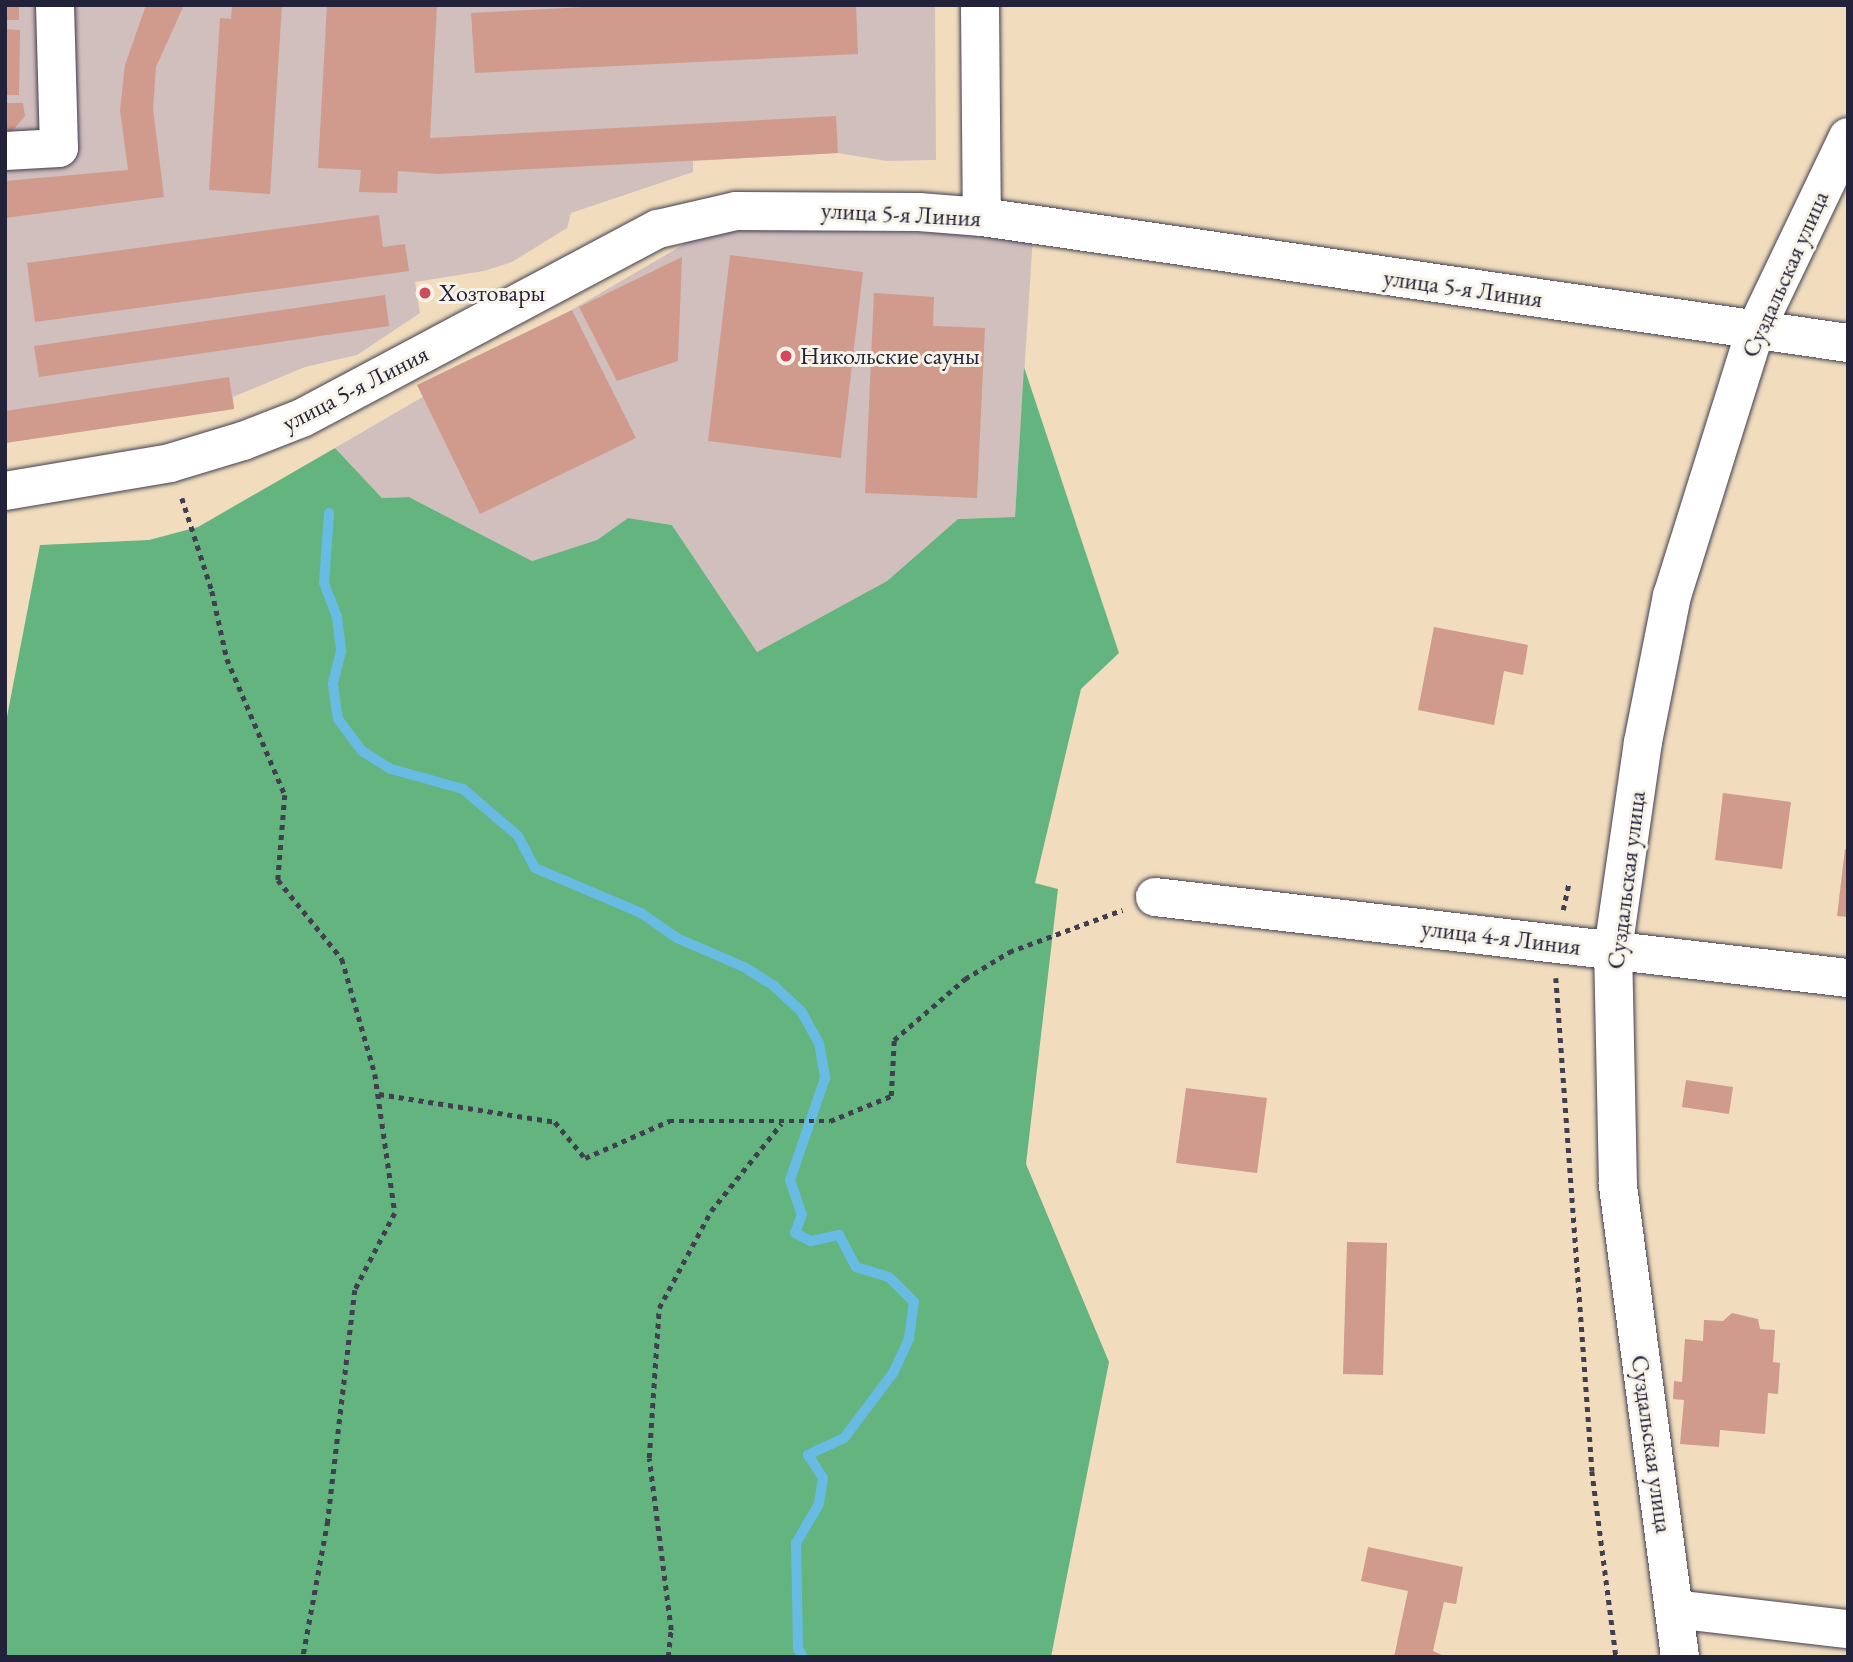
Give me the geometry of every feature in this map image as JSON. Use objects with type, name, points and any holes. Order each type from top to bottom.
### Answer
[{"type":"street","points":[[5,151],[59,148],[54,5]]},
{"type":"street","points":[[980,5],[982,217]]},
{"type":"street","name":"Суздальская улица","points":[[1680,1657],[1618,1185],[1613,950],[1643,742],[1672,596],[1755,331],[1848,137]]},
{"type":"street","name":"улица 5-я Линия","points":[[5,491],[170,463],[302,418],[658,229],[695,217],[783,209],[982,217],[1848,343]]},
{"type":"street","name":"улица 4-я Линия","points":[[1155,897],[1848,978]]},
{"type":"street","points":[[1674,1609],[1848,1629]]},
{"type":"path","points":[[170,463],[212,591],[227,659],[285,795],[278,880],[342,959],[379,1094],[395,1213],[355,1290],[328,1521],[303,1657]]},
{"type":"path","points":[[1569,882],[1557,943],[1592,1471],[1616,1657]]},
{"type":"path","points":[[379,1094],[555,1122],[585,1158],[669,1121],[781,1124],[830,1121],[891,1097],[894,1040],[965,979],[1009,952],[1155,897]]},
{"type":"path","points":[[668,1657],[671,1630],[649,1458],[659,1308],[711,1210],[781,1124]]},
{"type":"shaded area","points":[[5,5],[935,5],[936,160],[887,161],[837,153],[693,161],[693,172],[571,213],[567,228],[512,262],[484,271],[415,282],[420,313],[357,355],[305,367],[233,397],[234,409],[5,443]]},
{"type":"shaded area","points":[[712,228],[1033,235],[1015,517],[958,519],[887,581],[757,652],[672,525],[628,518],[597,540],[532,561],[409,497],[382,498],[335,448]]},
{"type":"green space","points":[[1024,367],[1119,653],[1081,689],[1035,883],[1058,889],[1026,1164],[1109,1362],[1051,1657],[5,1657],[5,727],[40,545],[149,540],[198,527],[335,448],[382,498],[409,497],[532,561],[597,540],[628,518],[672,525],[757,652],[887,581],[958,519],[1015,517]]},
{"type":"building","points":[[5,5],[19,5],[19,20],[5,20]]},
{"type":"building","points":[[146,5],[184,5],[156,67],[153,109],[164,197],[5,218],[5,181],[128,170],[120,110],[125,65]]},
{"type":"building","points":[[232,5],[282,5],[270,194],[209,190],[220,18],[231,19]]},
{"type":"building","points":[[327,5],[437,5],[430,138],[836,116],[838,153],[438,174],[398,171],[397,193],[359,192],[361,170],[318,168]]},
{"type":"building","points":[[624,5],[856,5],[858,54],[475,73],[471,13]]},
{"type":"building","points":[[5,29],[20,30],[19,95],[5,95]]},
{"type":"building","points":[[5,103],[23,103],[25,116],[9,135],[5,135]]},
{"type":"building","points":[[379,215],[383,247],[405,244],[409,271],[35,322],[27,263]]},
{"type":"building","name":"Никольские сауны","points":[[730,255],[863,272],[841,458],[708,441]]},
{"type":"building","points":[[682,257],[678,361],[617,381],[579,307]]},
{"type":"building","points":[[874,293],[934,297],[933,326],[985,328],[977,498],[865,493]]},
{"type":"building","points":[[385,295],[389,326],[39,377],[34,346]]},
{"type":"building","points":[[572,310],[636,438],[480,514],[417,385]]},
{"type":"building","points":[[229,377],[234,409],[5,443],[5,411]]},
{"type":"building","points":[[1434,627],[1528,645],[1523,675],[1504,671],[1494,725],[1418,710]]},
{"type":"building","points":[[1723,793],[1791,802],[1782,869],[1715,860]]},
{"type":"building","points":[[1845,849],[1848,850],[1848,917],[1837,916]]},
{"type":"building","points":[[1686,1080],[1733,1087],[1729,1114],[1682,1107]]},
{"type":"building","points":[[1186,1088],[1267,1098],[1257,1173],[1176,1163]]},
{"type":"building","points":[[1347,1242],[1387,1243],[1383,1375],[1343,1374]]},
{"type":"building","points":[[1732,1313],[1758,1319],[1760,1329],[1775,1330],[1773,1362],[1780,1363],[1778,1394],[1768,1393],[1765,1434],[1720,1430],[1719,1447],[1680,1444],[1684,1400],[1673,1399],[1674,1381],[1682,1382],[1685,1339],[1703,1341],[1704,1320],[1723,1321]]},
{"type":"building","points":[[1368,1547],[1463,1567],[1456,1604],[1444,1602],[1433,1651],[1446,1657],[1394,1657],[1408,1591],[1361,1581]]},
{"type":"waterway","points":[[329,513],[324,583],[337,617],[341,651],[333,684],[338,719],[362,751],[391,769],[463,789],[518,836],[535,868],[641,913],[677,938],[744,967],[774,986],[801,1011],[819,1043],[825,1078],[790,1180],[802,1214],[795,1233],[811,1241],[839,1235],[856,1267],[889,1277],[914,1302],[909,1339],[893,1373],[844,1438],[808,1455],[823,1478],[819,1504],[796,1543],[798,1649],[803,1657]]},
{"type":"place","name":"Хозтовары","points":[[425,293]]},
{"type":"place","name":"Никольские сауны","points":[[786,356]]}]
